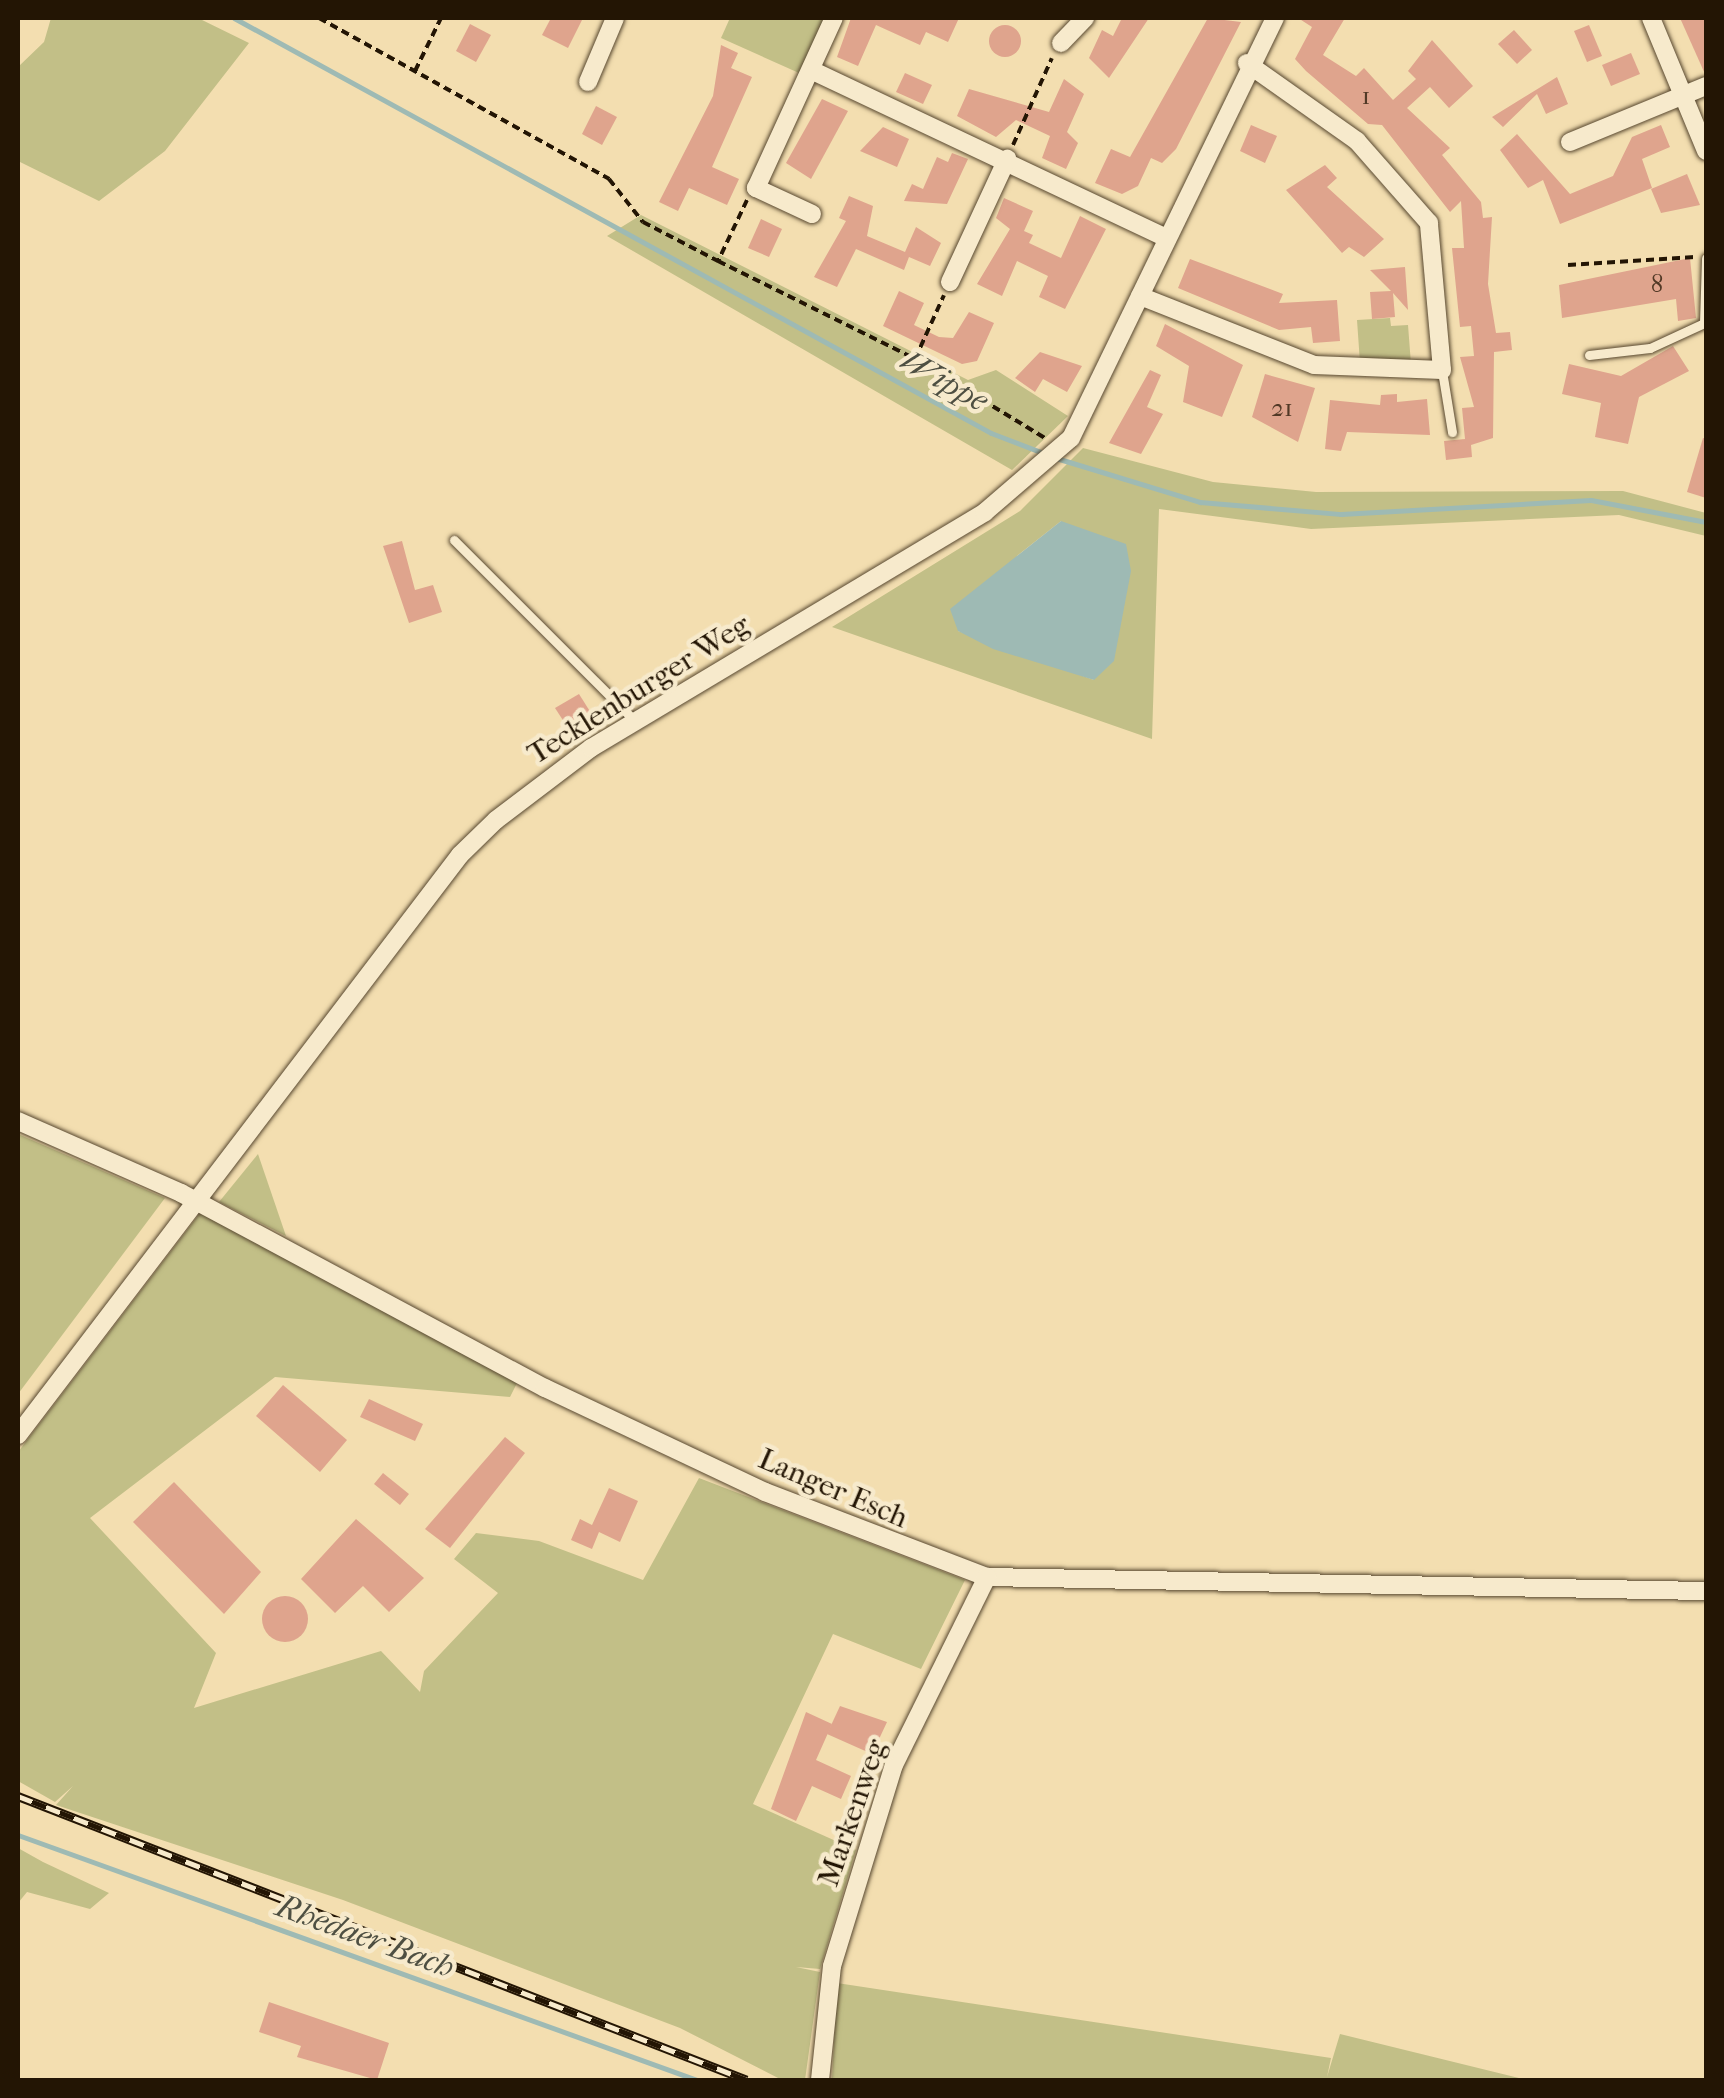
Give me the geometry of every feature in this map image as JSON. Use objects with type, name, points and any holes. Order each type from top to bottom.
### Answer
[{"type":"street","points":[[588,82],[615,18]]},
{"type":"street","points":[[812,214],[756,188],[834,18]]},
{"type":"street","points":[[1061,44],[1085,18]]},
{"type":"street","name":"Tecklenburger Weg","points":[[18,1435],[460,855],[544,781],[635,720],[1031,479],[1071,438],[1247,64],[1276,18]]},
{"type":"street","points":[[1651,18],[1706,151]]},
{"type":"street","points":[[1140,296],[1314,366],[1442,370],[1429,223],[1357,142],[1247,64]]},
{"type":"street","points":[[811,70],[1007,159],[1167,238]]},
{"type":"street","points":[[1570,142],[1706,86]]},
{"type":"street","points":[[950,282],[1007,159]]},
{"type":"street","name":"Langer Esch","points":[[18,1121],[195,1200],[562,1396],[765,1492],[987,1577],[1706,1591]]},
{"type":"street","name":"Markenweg","points":[[820,2080],[832,1966],[894,1765],[987,1577]]},
{"type":"lane","points":[[1589,355],[1650,348],[1704,323],[1706,258]]},
{"type":"lane","points":[[1442,370],[1452,432]]},
{"type":"lane","points":[[454,540],[635,720]]},
{"type":"path","points":[[318,18],[608,180],[644,222],[915,359],[1052,441]]},
{"type":"path","points":[[414,71],[441,18]]},
{"type":"path","points":[[1007,159],[1061,44]]},
{"type":"path","points":[[718,261],[756,188]]},
{"type":"path","points":[[1568,265],[1688,251],[1706,258]]},
{"type":"path","points":[[915,359],[950,282]]},
{"type":"shaded area","points":[[51,18],[198,18],[249,43],[165,151],[99,201],[18,161],[18,67],[44,42]]},
{"type":"shaded area","points":[[730,18],[824,19],[799,73],[721,38]]},
{"type":"shaded area","points":[[641,215],[968,380],[996,370],[1068,416],[1012,470],[607,236]]},
{"type":"shaded area","points":[[1390,318],[1391,326],[1408,325],[1411,364],[1360,363],[1357,320]]},
{"type":"shaded area","points":[[1083,448],[1213,482],[1316,492],[1623,491],[1706,513],[1706,536],[1619,515],[1311,529],[1159,509],[1152,739],[832,627],[1020,511]],"holes":[[[1061,521],[1094,680],[958,631],[1018,555]]]},
{"type":"shaded area","points":[[18,1134],[165,1198],[18,1394]]},
{"type":"shaded area","points":[[258,1154],[286,1236],[219,1202]]},
{"type":"shaded area","points":[[200,1213],[517,1383],[510,1397],[275,1377],[90,1518],[216,1653],[194,1708],[381,1651],[420,1692],[424,1671],[498,1593],[454,1559],[476,1533],[539,1541],[643,1580],[699,1478],[965,1580],[921,1669],[833,1634],[753,1804],[856,1850],[820,1969],[796,1967],[820,1972],[805,2080],[782,2080],[680,2028],[343,1900],[56,1805],[73,1786],[55,1802],[18,1781],[18,1452]]},
{"type":"shaded area","points":[[18,1848],[109,1893],[90,1909],[27,1892],[18,1903]]},
{"type":"shaded area","points":[[837,1983],[1331,2058],[1327,2077],[1340,2034],[1527,2080],[832,2080]]},
{"type":"water","points":[[1061,521],[1126,544],[1131,571],[1114,661],[1094,680],[993,649],[958,631],[950,609]]},
{"type":"building","points":[[551,18],[583,18],[568,48],[542,35]]},
{"type":"building","points":[[851,18],[959,18],[948,42],[926,32],[920,45],[876,25],[858,66],[837,57]]},
{"type":"building","points":[[1122,18],[1149,18],[1109,78],[1089,58],[1102,30],[1113,36]]},
{"type":"building","points":[[1208,18],[1241,22],[1176,149],[1162,163],[1151,158],[1138,186],[1122,194],[1095,183],[1111,149],[1130,157]]},
{"type":"building","points":[[1298,18],[1345,18],[1323,55],[1356,76],[1364,68],[1393,100],[1416,79],[1408,71],[1432,40],[1473,86],[1449,108],[1430,87],[1407,108],[1450,148],[1442,155],[1481,202],[1483,218],[1492,217],[1488,284],[1496,333],[1510,332],[1512,350],[1494,352],[1493,438],[1471,445],[1472,457],[1446,460],[1444,441],[1465,439],[1462,408],[1474,407],[1460,357],[1474,356],[1471,326],[1460,327],[1452,248],[1464,248],[1461,201],[1450,212],[1382,125],[1368,124],[1295,59],[1312,27]]},
{"type":"building","points":[[1680,18],[1706,18],[1706,74],[1705,74]]},
{"type":"building","points":[[470,24],[491,35],[476,62],[456,51]]},
{"type":"building","points":[[1005,25],[1016,30],[1021,41],[1016,52],[1005,57],[994,52],[989,41],[994,30]]},
{"type":"building","points":[[1589,25],[1602,56],[1587,62],[1574,31]]},
{"type":"building","points":[[1514,30],[1532,50],[1517,64],[1498,44]]},
{"type":"building","points":[[721,45],[738,53],[731,68],[752,77],[712,167],[739,179],[727,205],[689,188],[678,211],[659,202],[713,96]]},
{"type":"building","points":[[1631,53],[1640,74],[1611,86],[1602,65]]},
{"type":"building","points":[[905,73],[932,85],[923,104],[896,92]]},
{"type":"building","points":[[1557,77],[1568,104],[1546,114],[1537,94],[1503,127],[1492,117]]},
{"type":"building","points":[[1064,79],[1084,94],[1067,132],[1078,143],[1066,169],[1042,158],[1050,136],[1016,120],[996,137],[957,116],[969,89],[1049,112]]},
{"type":"building","points":[[822,99],[848,111],[811,179],[786,163]]},
{"type":"building","points":[[596,106],[617,117],[602,145],[582,134]]},
{"type":"building","points":[[1251,125],[1277,136],[1265,163],[1240,151]]},
{"type":"building","points":[[1661,125],[1670,147],[1642,159],[1652,188],[1560,224],[1543,180],[1528,188],[1500,150],[1517,134],[1570,194],[1613,176],[1632,137]]},
{"type":"building","points":[[883,127],[909,139],[897,167],[860,151]]},
{"type":"building","points":[[952,153],[968,159],[947,204],[904,201],[912,184],[923,189],[937,157],[948,162]]},
{"type":"building","points":[[1325,165],[1337,178],[1327,187],[1384,239],[1364,257],[1349,247],[1342,253],[1286,190]]},
{"type":"building","points":[[1687,174],[1700,205],[1661,213],[1651,189]]},
{"type":"building","points":[[849,196],[873,206],[867,236],[905,252],[916,227],[941,243],[930,266],[909,257],[904,270],[856,249],[837,287],[814,277],[846,221],[839,218]]},
{"type":"building","points":[[1004,198],[1033,211],[1024,231],[1033,235],[1029,243],[1061,258],[1080,216],[1106,229],[1065,309],[1039,297],[1048,276],[1017,261],[1002,296],[977,284],[1010,229],[996,218]]},
{"type":"building","points":[[761,219],[782,229],[769,257],[748,248]]},
{"type":"building","points":[[1690,258],[1696,318],[1678,321],[1676,299],[1562,318],[1559,285]]},
{"type":"building","points":[[1190,259],[1283,294],[1279,303],[1337,300],[1340,341],[1313,343],[1311,327],[1279,330],[1178,288]]},
{"type":"building","points":[[1405,267],[1408,310],[1393,293],[1395,317],[1372,319],[1370,292],[1391,291],[1370,270]]},
{"type":"building","points":[[899,291],[924,303],[914,325],[939,337],[953,338],[969,312],[994,323],[977,361],[962,364],[883,326]]},
{"type":"building","points":[[1165,324],[1243,365],[1222,417],[1183,402],[1189,366],[1156,346]]},
{"type":"building","points":[[1673,346],[1689,371],[1639,397],[1628,444],[1595,437],[1601,403],[1562,394],[1569,364],[1621,376]]},
{"type":"building","points":[[1040,352],[1082,366],[1067,392],[1043,379],[1035,392],[1015,378]]},
{"type":"building","points":[[1150,370],[1161,375],[1147,407],[1163,414],[1141,454],[1109,443]]},
{"type":"building","points":[[1265,374],[1315,388],[1298,442],[1252,417]]},
{"type":"building","points":[[1397,394],[1397,402],[1427,399],[1430,435],[1347,432],[1341,451],[1325,449],[1330,400],[1380,405],[1381,395]]},
{"type":"building","points":[[1703,438],[1706,439],[1706,498],[1687,492]]},
{"type":"building","points":[[402,541],[415,590],[433,585],[442,612],[409,623],[383,546]]},
{"type":"building","points":[[579,694],[591,713],[568,728],[555,708]]},
{"type":"building","points":[[283,1385],[347,1440],[320,1472],[256,1416]]},
{"type":"building","points":[[369,1399],[423,1424],[415,1441],[360,1417]]},
{"type":"building","points":[[505,1437],[525,1453],[450,1548],[425,1529]]},
{"type":"building","points":[[383,1473],[409,1494],[400,1505],[374,1484]]},
{"type":"building","points":[[174,1482],[261,1572],[224,1614],[133,1522]]},
{"type":"building","points":[[609,1488],[638,1501],[620,1542],[599,1532],[592,1549],[571,1540],[580,1519],[592,1525]]},
{"type":"building","points":[[356,1519],[424,1578],[389,1612],[363,1586],[335,1613],[301,1579]]},
{"type":"building","points":[[285,1596],[302,1602],[308,1619],[302,1636],[285,1642],[268,1636],[262,1619],[268,1602]]},
{"type":"building","points":[[840,1706],[887,1722],[872,1754],[827,1734]]},
{"type":"building","points":[[806,1712],[832,1724],[816,1760],[851,1776],[841,1799],[812,1786],[796,1821],[771,1809]]},
{"type":"building","points":[[269,2002],[389,2043],[377,2080],[297,2057],[301,2046],[259,2032]]},
{"type":"waterway","name":"Wippe","points":[[234,18],[991,433],[1046,454]]},
{"type":"waterway","name":"Wippe","points":[[1056,458],[1200,502],[1341,514],[1591,500],[1706,522]]},
{"type":"waterway","name":"Rhedaer Bach","points":[[18,1835],[697,2080]]},
{"type":"railway","points":[[18,1796],[747,2080]]}]
